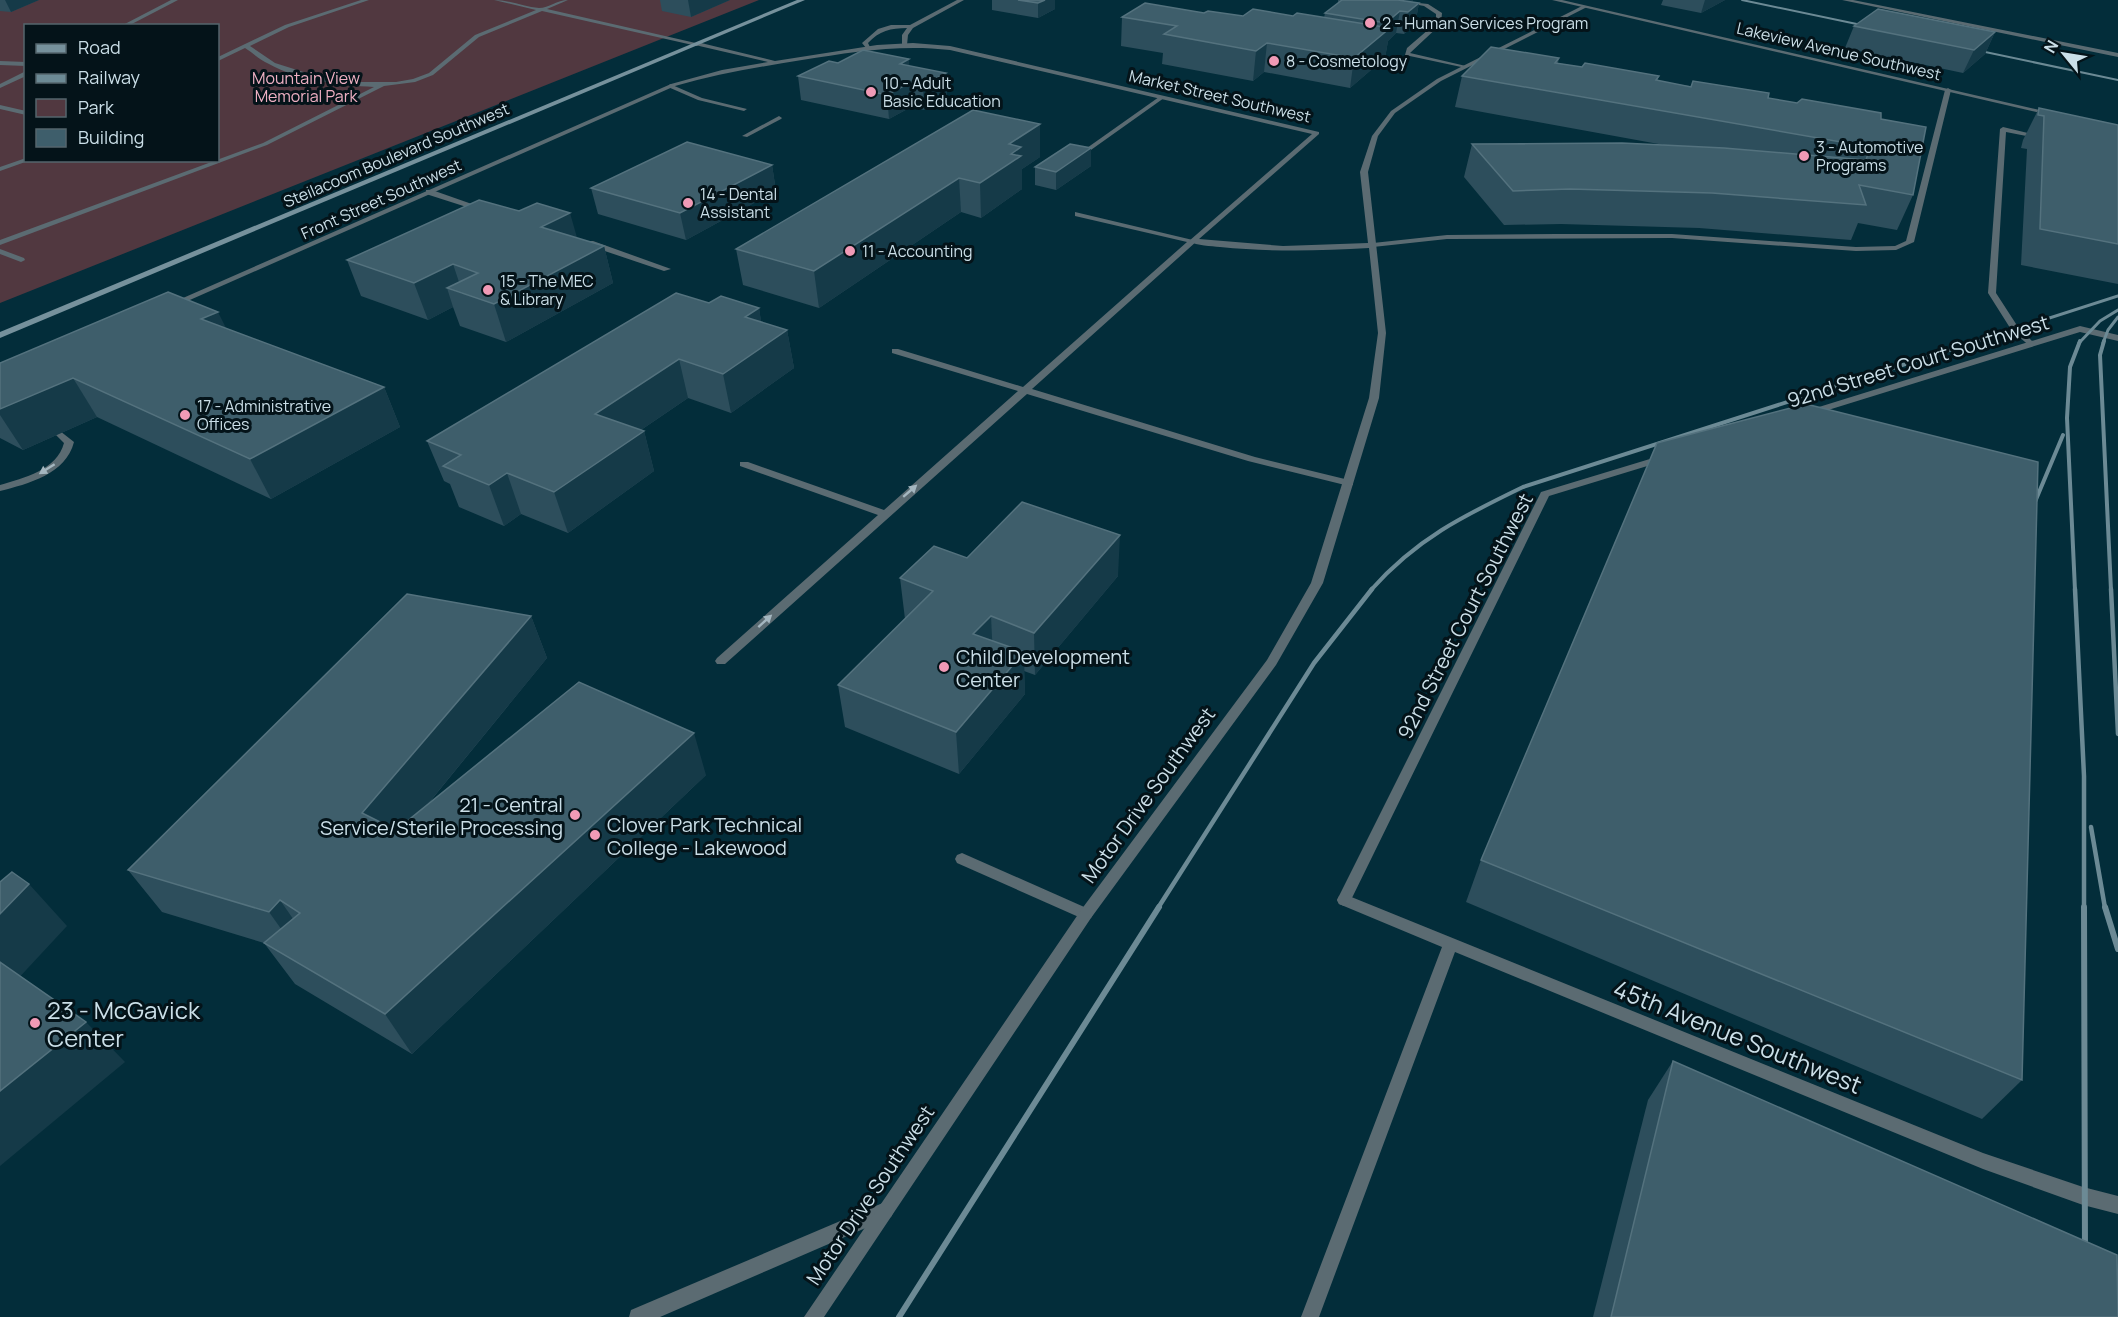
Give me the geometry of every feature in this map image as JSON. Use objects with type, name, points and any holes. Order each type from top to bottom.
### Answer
[{"type":"main road","name":"Steilacoom Boulevard Southwest","points":[[0,335],[802,0]]},
{"type":"street","points":[[127,24],[175,0]]},
{"type":"street","points":[[219,60],[287,26],[366,0]]},
{"type":"street","points":[[497,0],[779,62]]},
{"type":"street","points":[[246,46],[274,65],[292,72],[322,79],[382,85],[413,80],[433,73],[477,36],[565,0]]},
{"type":"street","points":[[905,44],[905,35],[911,27],[961,0]]},
{"type":"street","points":[[1395,0],[1426,5],[1438,13],[1439,23],[1409,49],[1407,54],[1464,67]]},
{"type":"street","name":"Lakeview Avenue Southwest","points":[[1554,0],[2060,115]]},
{"type":"street","points":[[1845,0],[2118,55]]},
{"type":"street","name":"Motor Drive Southwest","points":[[813,1317],[1086,914],[1272,662],[1317,583],[1374,398],[1382,333],[1364,172],[1375,135],[1393,112],[1439,80],[1584,7]]},
{"type":"street","points":[[869,48],[865,43],[870,36],[888,26],[911,27]]},
{"type":"street","name":"Market Street Southwest","points":[[779,62],[905,44],[959,50],[1317,133],[1193,241]]},
{"type":"street","points":[[716,73],[724,63],[725,50]]},
{"type":"street","name":"Front Street Southwest","points":[[165,308],[670,86],[716,73],[779,62]]},
{"type":"street","points":[[0,63],[24,64]]},
{"type":"street","points":[[0,86],[24,75]]},
{"type":"street","points":[[219,161],[266,144],[382,85]]},
{"type":"street","points":[[670,86],[700,99],[744,109]]},
{"type":"street","points":[[1078,214],[1193,241],[1280,250],[1373,245],[1446,237],[1649,236],[1856,249],[1896,248],[1910,242],[1948,90]]},
{"type":"street","points":[[1077,157],[1161,98]]},
{"type":"street","points":[[0,107],[24,113]]},
{"type":"street","points":[[746,136],[779,118]]},
{"type":"street","points":[[2031,344],[2015,329],[1992,293],[2003,129],[2049,139]]},
{"type":"street","points":[[1920,151],[1932,153]]},
{"type":"street","points":[[0,169],[24,161]]},
{"type":"street","points":[[0,243],[218,162]]},
{"type":"street","points":[[429,192],[493,212]]},
{"type":"street","points":[[582,240],[667,268]]},
{"type":"street","points":[[721,661],[1193,241]]},
{"type":"street","points":[[0,251],[21,260]]},
{"type":"street","name":"92nd Street Court Southwest","points":[[1793,418],[2080,329],[2118,338]]},
{"type":"street","points":[[895,351],[1252,459],[1349,483]]},
{"type":"street","points":[[0,488],[40,474],[59,461],[69,450],[69,442],[60,434]]},
{"type":"street","name":"92nd Street Court Southwest","points":[[1344,900],[1545,494],[1669,456]]},
{"type":"street","points":[[744,464],[884,514]]},
{"type":"street","points":[[962,859],[1086,914]]},
{"type":"street","name":"45th Avenue Southwest","points":[[1344,900],[1983,1161],[2084,1196],[2118,1205]]},
{"type":"street","points":[[1310,1317],[1450,945]]},
{"type":"street","points":[[638,1317],[885,1211]]},
{"type":"green space","name":"Mountain View Memorial Park","points":[[0,0],[759,0],[0,303]]},
{"type":"building","points":[[1018,0],[1045,0],[1038,3]]},
{"type":"building","points":[[1342,0],[1398,0],[1419,3],[1408,12],[1400,11],[1386,23],[1325,13]]},
{"type":"building","points":[[1145,3],[1204,13],[1208,11],[1243,16],[1253,9],[1293,16],[1297,13],[1390,28],[1354,58],[1267,43],[1256,51],[1164,34],[1177,26],[1122,17]]},
{"type":"building","points":[[1878,9],[1995,32],[1974,50],[1854,26]]},
{"type":"building","points":[[1491,47],[1559,58],[1555,63],[1582,67],[1585,63],[1659,76],[1656,80],[1691,87],[1693,81],[1769,93],[1768,98],[1797,103],[1802,99],[1881,113],[1881,119],[1926,127],[1913,195],[1859,185],[1866,205],[1712,193],[1570,189],[1513,191],[1472,144],[1622,143],[1724,148],[1866,160],[1870,147],[1462,76]]},
{"type":"building","points":[[863,50],[909,59],[900,64],[946,73],[923,86],[909,83],[887,95],[798,76],[829,61],[838,63]]},
{"type":"building","points":[[2039,108],[2118,125],[2118,244],[2040,229],[2044,116],[2038,115]]},
{"type":"building","points":[[973,110],[1040,124],[1009,144],[1021,147],[1011,154],[1021,156],[980,183],[959,178],[814,271],[736,249]]},
{"type":"building","points":[[687,142],[772,165],[680,213],[591,188]]},
{"type":"building","points":[[1070,144],[1091,148],[1056,172],[1035,167]]},
{"type":"building","points":[[479,200],[519,211],[537,203],[570,213],[541,227],[604,246],[494,304],[447,288],[478,273],[453,264],[414,283],[347,260]]},
{"type":"building","points":[[168,292],[218,312],[201,319],[384,387],[250,459],[73,378],[0,409],[0,363]]},
{"type":"building","points":[[676,293],[709,303],[721,296],[759,308],[745,317],[787,330],[723,374],[679,359],[595,414],[644,431],[554,492],[507,473],[489,485],[443,466],[461,455],[427,441]]},
{"type":"building","points":[[1806,404],[2038,462],[2022,1080],[1481,860],[1657,443]]},
{"type":"building","points":[[1022,502],[1120,535],[1034,633],[991,616],[973,634],[1024,652],[956,732],[838,685],[933,591],[900,578],[934,546],[967,558]]},
{"type":"building","name":"21 - Central Service/Sterile Processing","points":[[407,594],[531,616],[362,813],[396,830],[579,682],[694,733],[385,1014],[264,943],[300,913],[280,900],[269,912],[128,870]]},
{"type":"building","points":[[12,872],[29,884],[0,914],[0,882]]},
{"type":"building","points":[[0,962],[86,1022],[0,1091]]},
{"type":"building","points":[[1673,1061],[2117,1255],[2118,1317],[1611,1317]]},
{"type":"railway","points":[[1742,0],[1871,27]]},
{"type":"railway","points":[[1971,49],[2118,80]]},
{"type":"railway","points":[[1972,343],[2118,296]]},
{"type":"railway","points":[[2079,343],[2100,321],[2118,310]]},
{"type":"railway","points":[[2103,343],[2108,330],[2118,317]]},
{"type":"railway","points":[[1371,590],[1405,556],[1441,530],[1523,487],[1977,341]]},
{"type":"railway","points":[[2104,341],[2100,355],[2111,590]]},
{"type":"railway","points":[[2075,590],[2067,418],[2070,367],[2079,343]]},
{"type":"railway","points":[[2032,509],[2063,435]]},
{"type":"railway","points":[[1158,908],[1314,663],[1372,589]]},
{"type":"railway","points":[[2075,589],[2084,776],[2084,907]]},
{"type":"railway","points":[[2111,589],[2118,734]]},
{"type":"railway","points":[[2091,827],[2105,908]]},
{"type":"railway","points":[[899,1317],[1159,907]]},
{"type":"railway","points":[[2084,907],[2085,1256]]},
{"type":"railway","points":[[2105,907],[2118,949]]},
{"type":"place","name":"2 - Human Services Program","points":[[1370,23]]},
{"type":"place","name":"8 - Cosmetology","points":[[1274,61]]},
{"type":"place","name":"10 - Adult Basic Education","points":[[871,92]]},
{"type":"place","name":"3 - Automotive Programs","points":[[1804,156]]},
{"type":"place","name":"14 - Dental Assistant","points":[[688,203]]},
{"type":"place","name":"11 - Accounting","points":[[850,251]]},
{"type":"place","name":"15 - The MEC & Library","points":[[488,290]]},
{"type":"place","name":"17 - Administrative Offices","points":[[185,415]]},
{"type":"place","name":"Child Development Center","points":[[944,667]]},
{"type":"place","name":"21 - Central Service/Sterile Processing","points":[[575,815]]},
{"type":"place","name":"Clover Park Technical College - Lakewood","points":[[595,835]]},
{"type":"place","name":"23 - McGavick Center","points":[[35,1023]]}]
